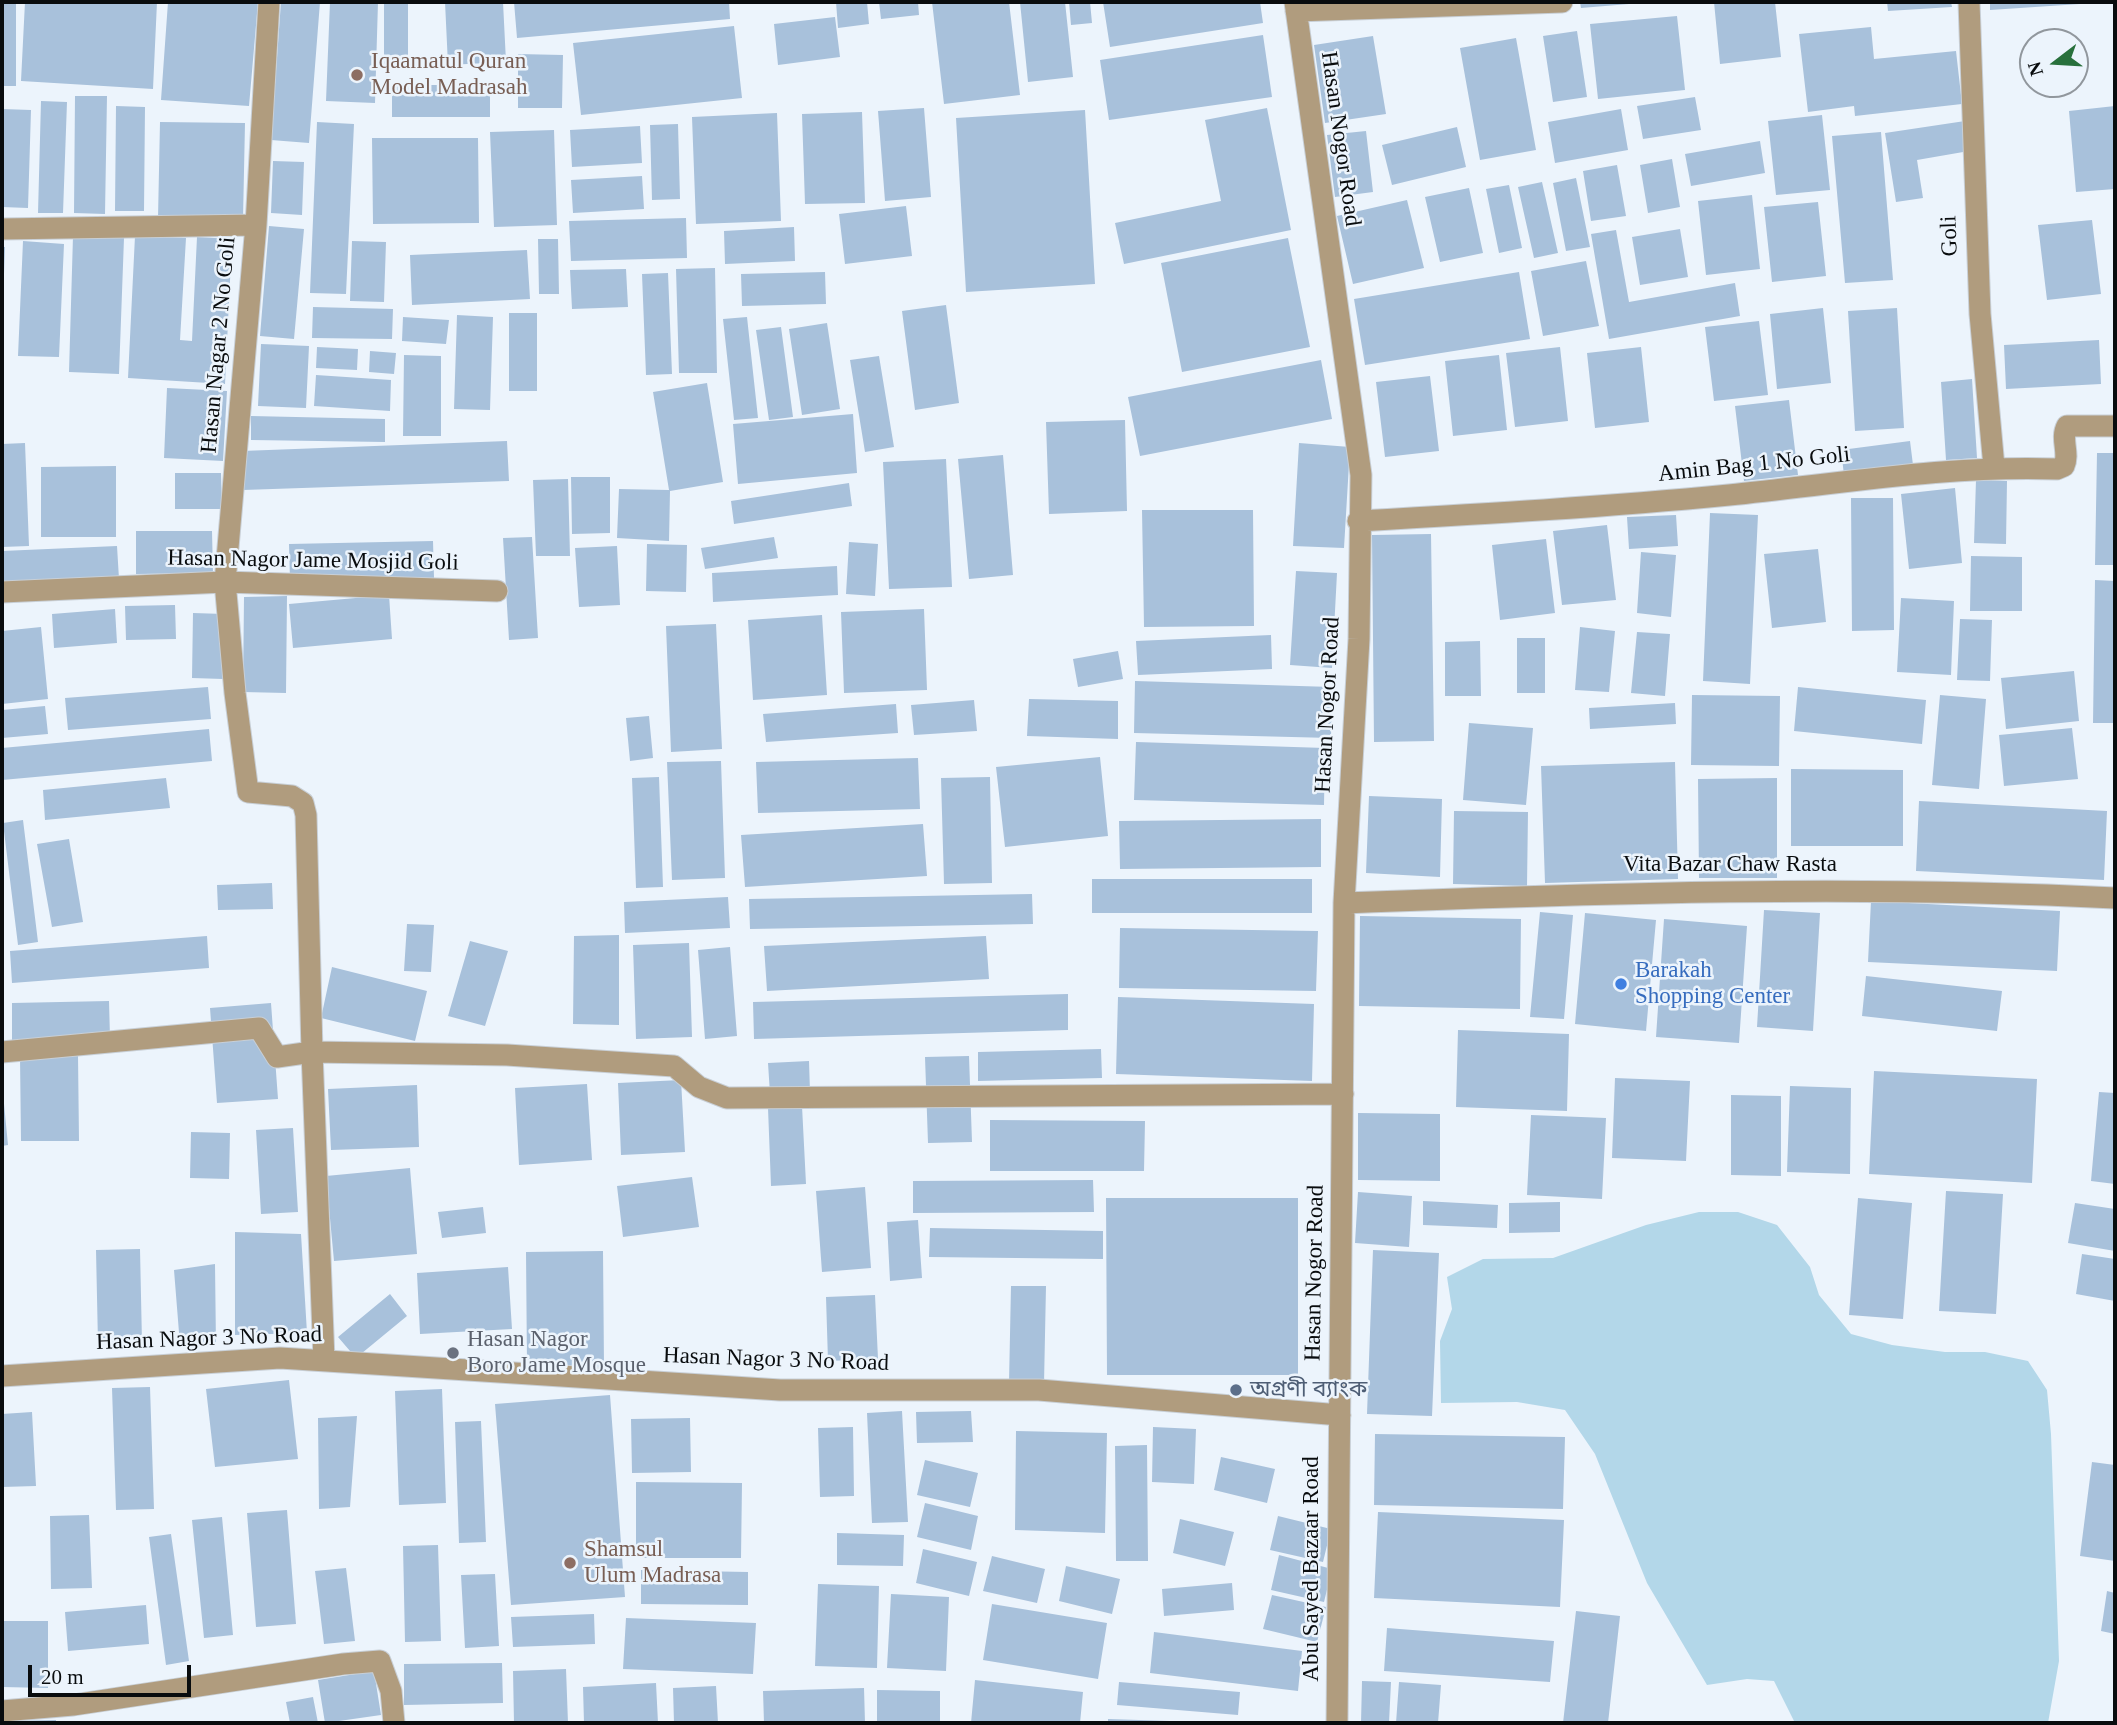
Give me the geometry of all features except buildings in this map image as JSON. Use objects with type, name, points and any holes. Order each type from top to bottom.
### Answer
[{"type":"street","name":"Hasan Nagar 2 No Goli","points":[[269,2],[256,225],[225,582],[235,693],[248,792],[292,796],[303,803],[306,816],[312,1052]]},
{"type":"street","points":[[1296,6],[1562,2]]},
{"type":"street","name":"Goli","points":[[1969,2],[1980,314],[1994,467]]},
{"type":"street","name":"Hasan Nogor Road","points":[[1296,6],[1361,475],[1358,521],[1359,639],[1344,902],[1340,1415]]},
{"type":"street","points":[[2,229],[256,225]]},
{"type":"street","name":"Amin Bag 1 No Goli","points":[[1358,521],[1539,511],[1728,495],[1994,467],[2057,469],[2064,466],[2067,459],[2064,432],[2067,426],[2115,426]]},
{"type":"street","name":"Hasan Nagor Jame Mosjid Goli","points":[[2,592],[225,582],[497,591]]},
{"type":"street","name":"Vita Bazar Chaw Rasta","points":[[1344,902],[1650,891],[1980,891],[2115,898]]},
{"type":"street","points":[[2,1052],[259,1028],[277,1057],[312,1052],[507,1055],[674,1066],[699,1087],[727,1098],[1343,1094]]},
{"type":"street","points":[[312,1052],[324,1360]]},
{"type":"street","name":"Hasan Nagor 3 No Road","points":[[2,1376],[279,1358],[780,1390],[1039,1390],[1340,1415]]},
{"type":"street","name":"Abu Sayed Bazaar Road","points":[[1336,1723],[1340,1415]]},
{"type":"street","points":[[2,1711],[73,1705],[343,1664],[380,1661],[391,1690],[394,1723]]},
{"type":"water","points":[[1699,1212],[1738,1212],[1777,1225],[1810,1267],[1819,1295],[1851,1334],[1892,1345],[1945,1352],[1985,1352],[2028,1361],[2047,1390],[2051,1434],[2059,1661],[2048,1723],[1795,1723],[1774,1681],[1747,1679],[1707,1685],[1647,1583],[1595,1454],[1565,1410],[1517,1402],[1441,1403],[1440,1341],[1452,1309],[1447,1277],[1483,1259],[1553,1258],[1646,1225]]},
{"type":"place","name":"Iqaamatul Quran Model Madrasah","points":[[357,75]]},
{"type":"place","name":"Barakah Shopping Center","points":[[1621,984]]},
{"type":"place","name":"Hasan Nagor Boro Jame Mosque","points":[[453,1353]]},
{"type":"place","name":"অগ্রণী ব্যাংক","points":[[1236,1390]]},
{"type":"place","name":"Shamsul Ulum Madrasa","points":[[570,1563]]}]
